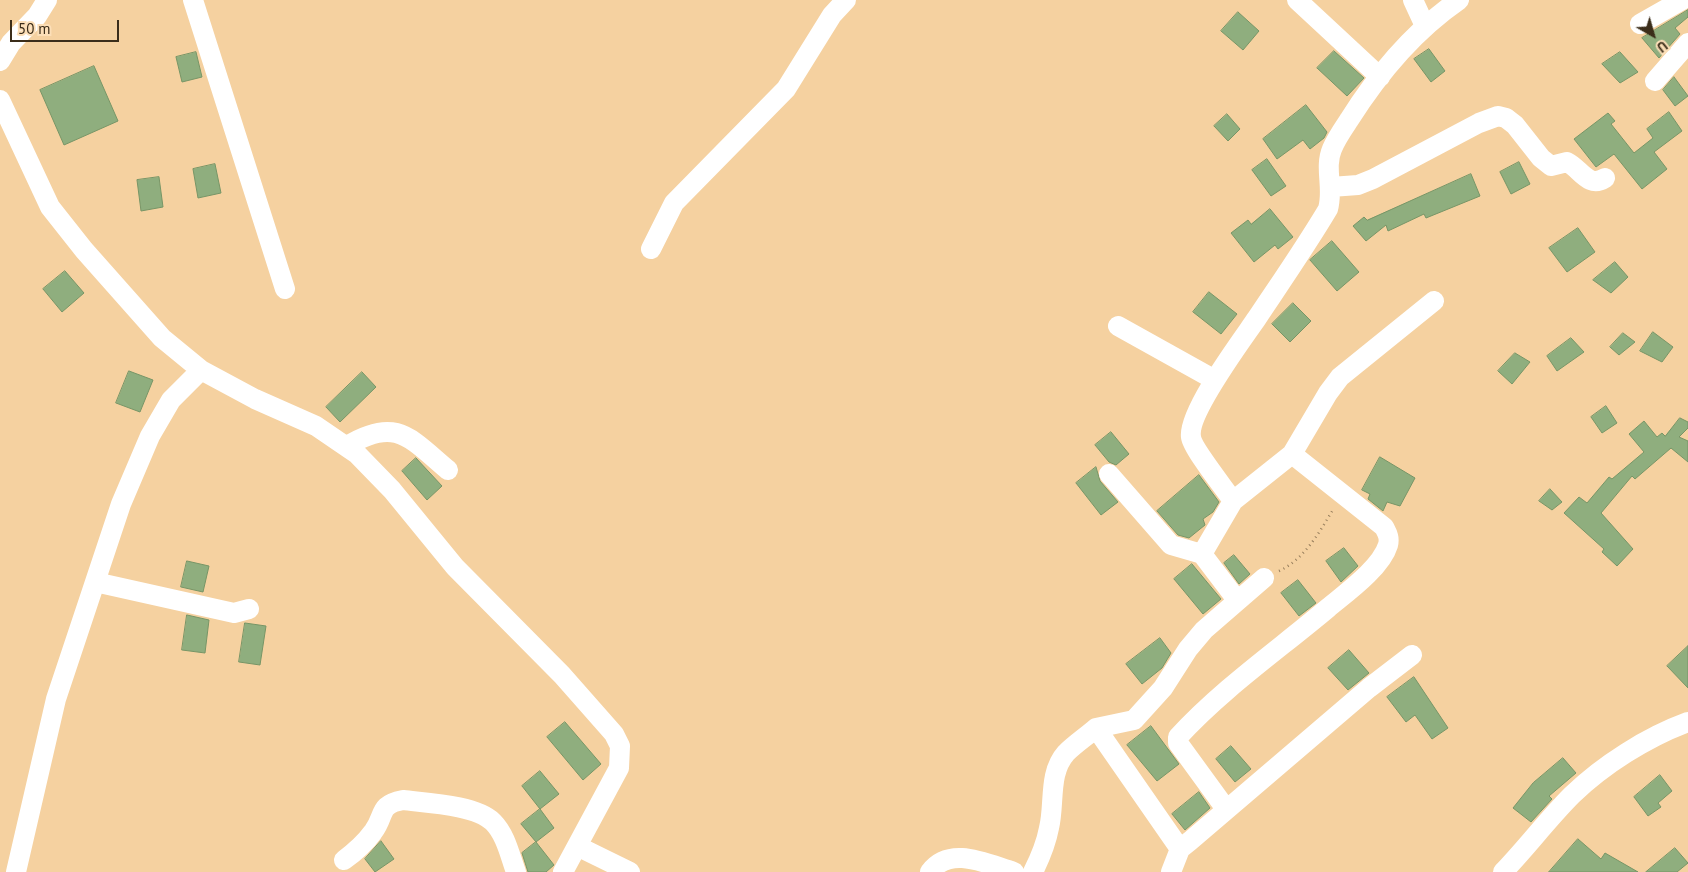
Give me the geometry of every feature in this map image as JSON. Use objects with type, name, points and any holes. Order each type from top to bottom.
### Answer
[{"type":"street","points":[[0,62],[12,43],[38,16],[47,0]]},
{"type":"street","points":[[193,0],[285,289]]},
{"type":"street","points":[[651,249],[674,202],[786,89],[832,15],[846,0]]},
{"type":"street","points":[[1297,0],[1380,77]]},
{"type":"street","points":[[1413,0],[1425,26]]},
{"type":"street","points":[[1233,501],[1190,436],[1202,404],[1228,356],[1256,320],[1328,209],[1331,187],[1328,164],[1331,150],[1367,92],[1425,26],[1459,0]]},
{"type":"street","points":[[1640,24],[1682,0]]},
{"type":"street","points":[[1655,81],[1688,43]]},
{"type":"street","points":[[0,100],[50,206],[84,250],[162,338],[201,370],[255,399],[316,426],[347,446],[373,469],[455,567],[562,675],[614,734],[620,746],[619,768],[563,872]]},
{"type":"street","points":[[1331,187],[1358,185],[1373,179],[1478,123],[1498,116],[1506,118],[1515,125],[1541,158],[1550,166],[1567,162],[1589,180],[1598,181],[1605,178]]},
{"type":"street","points":[[1202,554],[1233,501],[1292,454],[1323,400],[1340,377],[1434,301]]},
{"type":"street","points":[[1118,326],[1215,380]]},
{"type":"street","points":[[16,872],[56,699],[120,504],[150,436],[171,400],[201,370]]},
{"type":"street","points":[[347,446],[365,435],[387,430],[415,443],[448,470]]},
{"type":"street","points":[[1226,809],[1178,743],[1178,737],[1217,700],[1354,587],[1379,561],[1386,550],[1389,536],[1384,527],[1292,454]]},
{"type":"street","points":[[1109,474],[1170,545],[1189,552],[1202,554],[1237,600]]},
{"type":"street","points":[[1033,872],[1040,858],[1050,827],[1053,785],[1058,765],[1066,754],[1096,728],[1134,720],[1163,688],[1188,649],[1204,630],[1264,578]]},
{"type":"street","points":[[95,582],[234,612],[249,609]]},
{"type":"street","points":[[1171,872],[1180,849],[1369,688],[1412,655]]},
{"type":"street","points":[[1503,872],[1572,795],[1596,774],[1643,744],[1688,722]]},
{"type":"street","points":[[1096,728],[1180,849]]},
{"type":"street","points":[[344,860],[364,843],[375,830],[385,806],[392,802],[403,800],[473,811],[494,822],[516,872]]},
{"type":"street","points":[[577,846],[630,872]]},
{"type":"street","points":[[930,872],[935,865],[944,859],[954,857],[978,861],[1014,872]]},
{"type":"path","points":[[1264,578],[1283,570],[1296,560],[1315,538],[1343,493]]},
{"type":"building","points":[[1688,10],[1688,17],[1675,28],[1680,34],[1659,58],[1642,38]]},
{"type":"building","points":[[1238,12],[1259,31],[1243,50],[1221,31]]},
{"type":"building","points":[[1429,49],[1445,71],[1431,82],[1414,59]]},
{"type":"building","points":[[1334,51],[1364,78],[1347,96],[1317,68]]},
{"type":"building","points":[[196,52],[202,77],[182,82],[176,57]]},
{"type":"building","points":[[1620,52],[1638,72],[1620,83],[1602,64]]},
{"type":"building","points":[[94,66],[118,121],[64,145],[40,90]]},
{"type":"building","points":[[1674,77],[1688,96],[1675,106],[1663,90]]},
{"type":"building","points":[[1306,105],[1327,132],[1324,138],[1310,149],[1303,140],[1277,159],[1263,139]]},
{"type":"building","points":[[1669,112],[1682,131],[1654,152],[1667,169],[1642,189],[1614,154],[1596,167],[1574,139],[1608,113],[1615,121],[1611,124],[1634,153],[1653,138],[1647,129]]},
{"type":"building","points":[[1227,114],[1240,129],[1228,141],[1214,126]]},
{"type":"building","points":[[1267,159],[1286,186],[1271,196],[1252,170]]},
{"type":"building","points":[[1519,162],[1530,184],[1511,194],[1500,172]]},
{"type":"building","points":[[215,164],[221,193],[198,198],[193,169]]},
{"type":"building","points":[[1471,174],[1480,196],[1426,218],[1424,214],[1388,231],[1386,225],[1366,241],[1353,226],[1364,217],[1367,220]]},
{"type":"building","points":[[159,177],[163,207],[141,211],[137,180]]},
{"type":"building","points":[[1270,209],[1293,237],[1278,249],[1275,245],[1254,262],[1231,233],[1248,220],[1251,224]]},
{"type":"building","points":[[1578,228],[1595,252],[1567,272],[1549,248]]},
{"type":"building","points":[[1332,241],[1359,272],[1337,291],[1310,260]]},
{"type":"building","points":[[1615,262],[1628,277],[1611,293],[1593,280]]},
{"type":"building","points":[[65,271],[84,293],[62,312],[43,289]]},
{"type":"building","points":[[1209,292],[1237,314],[1221,334],[1193,312]]},
{"type":"building","points":[[1293,303],[1311,321],[1290,342],[1272,324]]},
{"type":"building","points":[[1653,332],[1673,347],[1662,362],[1640,351]]},
{"type":"building","points":[[1623,333],[1635,342],[1619,355],[1610,347]]},
{"type":"building","points":[[1571,338],[1584,352],[1557,371],[1547,356]]},
{"type":"building","points":[[1515,353],[1530,362],[1512,384],[1498,371]]},
{"type":"building","points":[[129,371],[153,380],[140,412],[116,403]]},
{"type":"building","points":[[362,372],[376,387],[340,422],[326,407]]},
{"type":"building","points":[[1606,406],[1617,423],[1602,433],[1591,417]]},
{"type":"building","points":[[1680,418],[1688,422],[1688,428],[1679,437],[1688,441],[1688,462],[1671,448],[1635,479],[1632,476],[1601,513],[1633,549],[1617,566],[1602,552],[1604,549],[1564,513],[1579,497],[1587,503],[1609,477],[1612,479],[1644,452],[1629,434],[1644,421],[1657,437],[1662,433],[1665,436]]},
{"type":"building","points":[[1111,432],[1129,454],[1116,465],[1109,462],[1095,445]]},
{"type":"building","points":[[1380,457],[1415,478],[1400,506],[1387,502],[1383,511],[1368,499],[1370,494],[1362,490]]},
{"type":"building","points":[[416,458],[442,486],[427,500],[402,471]]},
{"type":"building","points":[[1096,467],[1100,481],[1118,502],[1101,515],[1076,483]]},
{"type":"building","points":[[1199,475],[1219,502],[1213,512],[1203,519],[1205,525],[1189,538],[1178,535],[1157,511]]},
{"type":"building","points":[[1550,489],[1562,502],[1552,510],[1539,501]]},
{"type":"building","points":[[1344,548],[1358,566],[1341,582],[1326,561]]},
{"type":"building","points":[[1234,555],[1250,574],[1239,584],[1224,563]]},
{"type":"building","points":[[187,561],[209,566],[203,592],[181,587]]},
{"type":"building","points":[[1192,564],[1221,599],[1203,614],[1174,579]]},
{"type":"building","points":[[1298,580],[1316,603],[1299,616],[1281,593]]},
{"type":"building","points":[[187,615],[209,620],[205,653],[182,650]]},
{"type":"building","points":[[245,623],[266,626],[260,665],[239,662]]},
{"type":"building","points":[[1160,638],[1171,653],[1162,668],[1142,684],[1126,664]]},
{"type":"building","points":[[1688,646],[1688,688],[1667,666]]},
{"type":"building","points":[[1349,650],[1369,673],[1348,690],[1328,668]]},
{"type":"building","points":[[1414,677],[1448,728],[1432,739],[1415,715],[1406,722],[1387,697]]},
{"type":"building","points":[[565,722],[601,764],[583,780],[547,737]]},
{"type":"building","points":[[1151,726],[1179,764],[1157,781],[1127,745]]},
{"type":"building","points":[[1231,746],[1251,769],[1235,782],[1216,759]]},
{"type":"building","points":[[1563,758],[1576,773],[1549,796],[1552,799],[1531,822],[1513,808],[1533,783]]},
{"type":"building","points":[[540,771],[559,794],[540,809],[522,786]]},
{"type":"building","points":[[1660,775],[1672,791],[1658,803],[1661,807],[1648,816],[1634,797]]},
{"type":"building","points":[[1199,792],[1210,808],[1185,830],[1172,814]]},
{"type":"building","points":[[540,809],[554,828],[536,842],[521,824]]},
{"type":"building","points":[[1578,839],[1601,859],[1605,853],[1638,872],[1549,872]]},
{"type":"building","points":[[381,841],[394,859],[375,872],[365,859]]},
{"type":"building","points":[[536,842],[554,865],[546,872],[528,872],[522,853]]},
{"type":"building","points":[[1675,848],[1688,863],[1677,872],[1646,872]]}]
